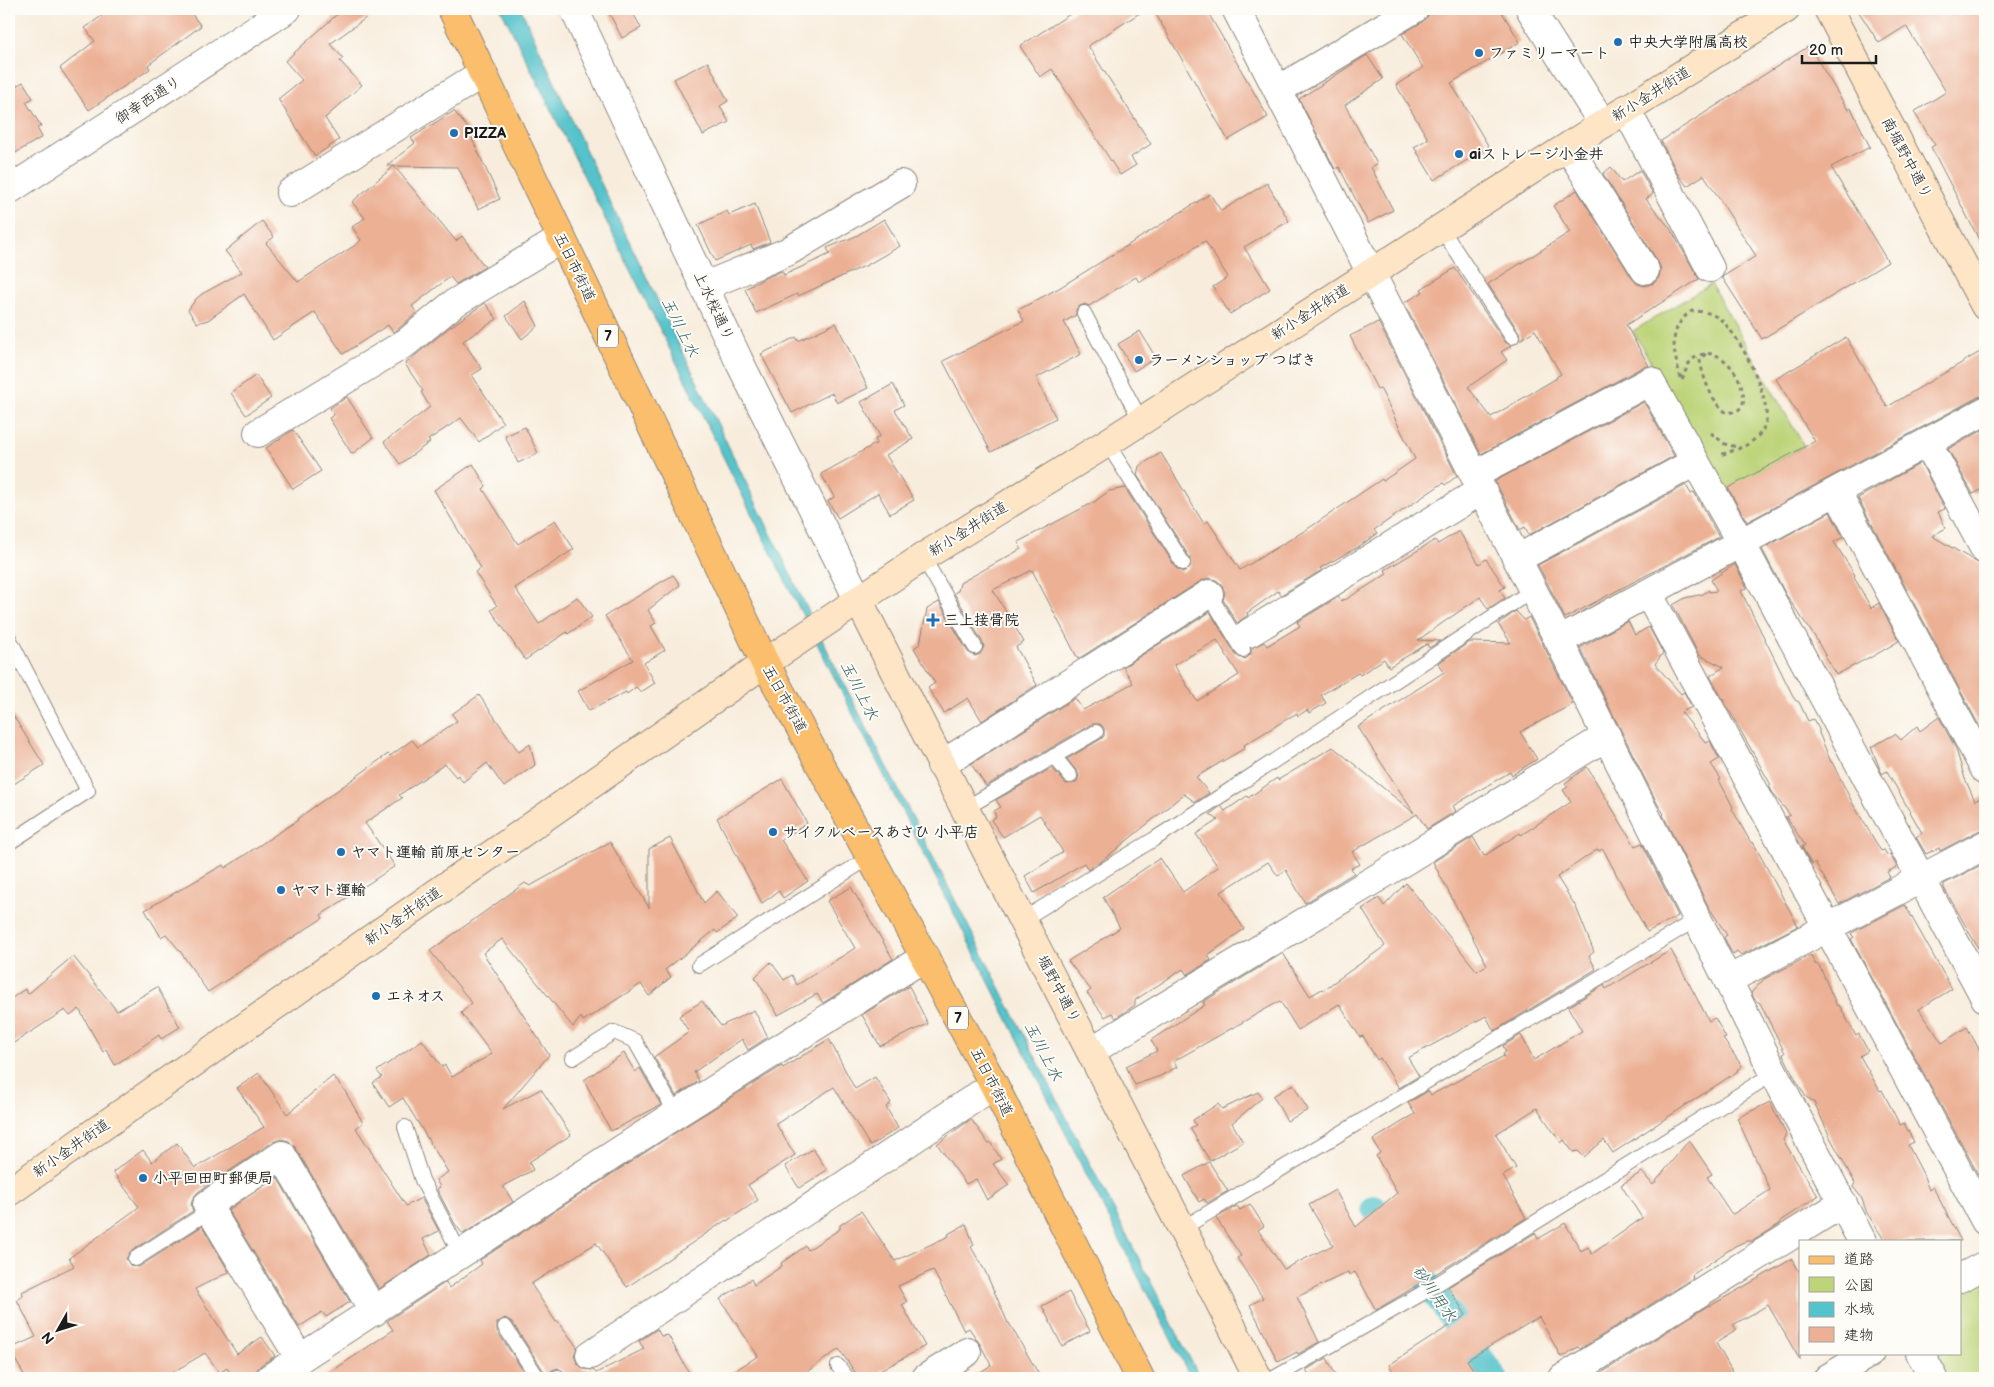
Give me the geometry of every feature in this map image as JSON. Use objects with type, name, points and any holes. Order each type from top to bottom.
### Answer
[{"type":"main road","name":"五日市街道","points":[[452,9],[765,663],[994,1085],[1140,1378]]},
{"type":"main road","name":"新小金井街道","points":[[9,1192],[834,616],[923,557],[1107,443],[1626,109],[1786,9]]},
{"type":"main road","name":"南堀野中通り","points":[[1828,9],[1985,306]]},
{"type":"main road","name":"堀野中通り","points":[[859,601],[941,765],[1183,1228],[1258,1378]]},
{"type":"street","name":"御幸西通り","points":[[9,190],[287,9]]},
{"type":"street","name":"上水桜通り","points":[[574,9],[739,361],[859,601]]},
{"type":"street","points":[[1236,9],[1607,736],[1774,1074],[1862,1240]]},
{"type":"street","points":[[1278,90],[1414,9]]},
{"type":"street","points":[[1530,9],[1603,124]]},
{"type":"street","points":[[290,193],[483,73]]},
{"type":"street","points":[[1626,109],[1710,268]]},
{"type":"street","points":[[1568,147],[1645,270]]},
{"type":"street","points":[[705,286],[787,252],[902,184]]},
{"type":"street","points":[[258,433],[407,342],[453,304],[561,239]]},
{"type":"street","points":[[1246,642],[1478,482],[1650,381],[1741,543],[1985,998]]},
{"type":"street","points":[[1559,641],[1985,411]]},
{"type":"street","points":[[1927,442],[1985,550]]},
{"type":"street","points":[[1517,560],[1695,462]]},
{"type":"street","points":[[1837,492],[1985,770]]},
{"type":"street","points":[[1648,593],[1985,1220]]},
{"type":"street","points":[[941,765],[1209,594]]},
{"type":"street","points":[[1091,1051],[1607,736]]},
{"type":"street","points":[[1728,980],[1985,845]]},
{"type":"street","points":[[270,1378],[676,1114],[925,957]]},
{"type":"street","points":[[590,1355],[994,1085]]},
{"type":"street","points":[[300,1359],[207,1205],[282,1155],[374,1312]]},
{"type":"street","points":[[1564,1378],[1843,1203]]},
{"type":"street","points":[[1962,1277],[1985,1265]]},
{"type":"street","points":[[936,1376],[968,1352]]},
{"type":"street","points":[[1828,1378],[1868,1354]]},
{"type":"street","points":[[1921,1354],[1934,1378]]},
{"type":"lane","points":[[1441,228],[1512,337]]},
{"type":"lane","points":[[1084,313],[1141,421]]},
{"type":"lane","points":[[1107,443],[1183,563]]},
{"type":"lane","points":[[923,557],[975,647]]},
{"type":"lane","points":[[1022,920],[1156,838],[1533,590]]},
{"type":"lane","points":[[1209,594],[1246,642]]},
{"type":"lane","points":[[9,638],[88,791],[9,844]]},
{"type":"lane","points":[[964,809],[1096,732]]},
{"type":"lane","points":[[1054,756],[1070,776]]},
{"type":"lane","points":[[698,965],[870,857]]},
{"type":"lane","points":[[1183,1228],[1697,919]]},
{"type":"lane","points":[[572,1058],[614,1032],[635,1041],[676,1114]]},
{"type":"lane","points":[[1274,1378],[1421,1294],[1774,1074]]},
{"type":"lane","points":[[405,1127],[422,1180],[461,1255]]},
{"type":"lane","points":[[135,1259],[211,1210]]},
{"type":"lane","points":[[505,1327],[538,1378]]},
{"type":"lane","points":[[838,1366],[847,1378]]},
{"type":"path","points":[[1684,388],[1674,348],[1676,326],[1692,311],[1711,313],[1723,321],[1734,335],[1754,371],[1768,418],[1756,440],[1741,448],[1695,462]]},
{"type":"path","points":[[1681,381],[1691,360],[1706,352],[1719,355],[1734,371],[1742,390],[1742,404],[1738,410],[1727,413],[1719,407],[1710,393],[1700,361],[1706,352]]},
{"type":"path","points":[[1707,428],[1725,444],[1741,448]]},
{"type":"green space","points":[[1711,284],[1804,446],[1725,492],[1633,331]]},
{"type":"green space","points":[[1985,1277],[1985,1378],[1941,1378],[1929,1354],[1962,1354],[1962,1289]]},
{"type":"water","points":[[501,9],[521,9],[598,177],[836,668],[1200,1378],[1191,1378],[1136,1272],[762,535]]},
{"type":"building","points":[[111,9],[188,9],[201,26],[148,65],[150,69],[89,110],[60,68],[95,41],[85,28]]},
{"type":"building","points":[[343,9],[378,9],[330,44],[343,58],[340,61],[362,85],[325,118],[339,140],[315,156],[278,99],[302,80],[285,61]]},
{"type":"building","points":[[607,9],[631,9],[641,28],[622,38]]},
{"type":"building","points":[[1078,9],[1146,9],[1088,46],[1151,144],[1131,157],[1136,165],[1120,175],[1052,69],[1040,77],[1020,46]]},
{"type":"building","points":[[1153,9],[1206,9],[1268,117],[1228,140]]},
{"type":"building","points":[[1430,9],[1500,9],[1520,42],[1451,83],[1489,147],[1434,180],[1414,147],[1428,139],[1396,85],[1423,68],[1402,34],[1422,22],[1428,16]]},
{"type":"building","points":[[1857,9],[1985,9],[1985,251],[1931,147],[1935,145],[1914,112],[1946,92],[1906,26],[1879,43]]},
{"type":"building","points":[[1809,46],[1848,110],[1851,108],[1870,147],[1831,167],[1888,262],[1762,339],[1722,277],[1756,256],[1704,175],[1687,186],[1679,176],[1661,141]]},
{"type":"building","points":[[1367,55],[1383,79],[1345,105],[1377,164],[1371,167],[1393,210],[1368,223],[1339,167],[1335,169],[1299,99]]},
{"type":"building","points":[[708,62],[728,101],[720,106],[729,122],[703,135],[674,79]]},
{"type":"building","points":[[9,74],[16,86],[23,82],[33,98],[26,102],[41,126],[37,128],[42,137],[9,157]]},
{"type":"building","points":[[454,111],[475,137],[472,139],[500,199],[478,209],[458,167],[386,166],[415,143],[411,138]]},
{"type":"building","points":[[394,166],[456,241],[462,236],[485,267],[456,284],[450,277],[412,306],[417,313],[398,329],[393,332],[388,325],[343,354],[315,312],[273,340],[244,294],[208,320],[197,323],[188,310],[196,299],[242,272],[225,251],[262,221],[274,237],[266,243],[298,282],[361,240],[352,227],[365,218],[352,202]]},
{"type":"building","points":[[1611,167],[1622,182],[1640,170],[1653,194],[1646,199],[1670,228],[1699,279],[1626,325],[1649,366],[1643,367],[1481,454],[1404,303],[1423,292],[1421,289],[1455,268],[1505,342],[1511,346],[1501,352],[1507,360],[1468,387],[1491,417],[1557,378],[1561,374],[1535,330],[1520,340],[1519,332],[1488,284],[1570,232],[1553,206],[1577,190],[1632,278],[1637,284],[1645,286],[1654,283],[1659,277],[1661,269],[1603,174]]},
{"type":"building","points":[[1267,183],[1289,221],[1244,247],[1270,289],[1230,314],[1213,287],[1228,277],[1205,241],[1139,282],[1136,277],[1089,306],[1085,304],[1080,306],[1076,309],[1076,315],[1064,322],[1081,354],[1036,378],[1056,418],[991,452],[943,361],[1024,321],[1018,310],[1059,288],[1210,194],[1221,211]]},
{"type":"building","points":[[755,204],[770,242],[753,249],[751,245],[715,261],[698,225],[727,211],[729,215]]},
{"type":"building","points":[[884,219],[900,246],[867,265],[756,313],[745,289],[782,271],[784,275],[830,254],[827,248],[856,236]]},
{"type":"building","points":[[525,301],[538,326],[522,339],[506,316]]},
{"type":"building","points":[[485,303],[497,319],[463,341],[482,369],[472,375],[503,423],[479,442],[461,418],[428,440],[430,442],[400,464],[384,442],[430,407],[421,392],[423,391],[405,364],[450,327]]},
{"type":"building","points":[[1378,322],[1457,476],[1445,485],[1443,483],[1374,530],[1377,534],[1358,547],[1320,568],[1322,570],[1281,595],[1278,591],[1247,613],[1248,615],[1237,623],[1223,600],[1225,593],[1222,585],[1216,580],[1208,578],[1078,659],[1032,570],[993,590],[1024,642],[1016,647],[1037,685],[982,721],[968,698],[944,713],[928,688],[935,683],[914,648],[920,644],[927,609],[939,602],[968,652],[975,656],[980,654],[984,647],[983,643],[954,593],[958,591],[960,583],[1021,549],[1018,542],[1094,502],[1109,491],[1125,488],[1176,568],[1183,572],[1190,567],[1190,558],[1137,475],[1139,466],[1161,453],[1204,524],[1208,521],[1240,570],[1415,459],[1380,388],[1377,389],[1350,336]]},
{"type":"building","points":[[836,323],[868,388],[837,403],[832,393],[792,413],[761,354],[796,337],[798,341]]},
{"type":"building","points":[[1140,331],[1156,358],[1134,371],[1118,344]]},
{"type":"building","points":[[1846,337],[1887,407],[1985,349],[1985,395],[1978,397],[1747,522],[1728,488],[1815,441],[1776,379]]},
{"type":"building","points":[[256,375],[271,398],[246,415],[231,393]]},
{"type":"building","points":[[893,384],[904,405],[895,410],[913,439],[886,455],[914,500],[890,514],[878,493],[838,518],[828,501],[834,497],[821,474],[877,443],[875,439],[880,436],[861,402]]},
{"type":"building","points":[[347,397],[373,438],[352,454],[329,418],[334,415],[330,408]]},
{"type":"building","points":[[1644,402],[1674,456],[1529,535],[1525,527],[1520,530],[1495,481]]},
{"type":"building","points":[[525,427],[538,453],[518,463],[505,436]]},
{"type":"building","points":[[1985,429],[1985,488],[1973,494],[1948,449]]},
{"type":"building","points":[[293,430],[321,471],[293,489],[266,448]]},
{"type":"building","points":[[1921,463],[1945,509],[1938,512],[1946,528],[1932,536],[1985,567],[1984,735],[1858,498]]},
{"type":"building","points":[[473,464],[486,486],[483,489],[518,544],[555,520],[574,549],[515,588],[539,624],[577,597],[592,617],[525,660],[491,610],[497,606],[475,572],[481,568],[434,490]]},
{"type":"building","points":[[1686,485],[1691,494],[1694,492],[1719,537],[1565,618],[1538,565]]},
{"type":"building","points":[[1830,512],[1843,537],[1834,542],[1855,575],[1854,577],[1871,608],[1879,603],[1899,641],[1836,675],[1815,637],[1786,595],[1762,549]]},
{"type":"building","points":[[1459,531],[1479,564],[1486,559],[1505,587],[1500,590],[1505,598],[1488,609],[1480,597],[1418,640],[1440,641],[1429,648],[1427,644],[1389,667],[1384,659],[1360,675],[1358,673],[1321,695],[1326,703],[1309,713],[1307,710],[1298,716],[1297,713],[1244,745],[1245,748],[1196,777],[1209,793],[1195,802],[1184,794],[1102,861],[1088,870],[1084,863],[1034,893],[1025,876],[1063,852],[1040,815],[1003,837],[991,820],[996,817],[994,811],[1001,807],[996,800],[1052,768],[1066,784],[1075,783],[1078,780],[1079,774],[1067,759],[1101,739],[1104,736],[1104,728],[1100,724],[1092,724],[986,786],[971,764],[1075,698],[1083,710],[1133,683],[1123,667],[1210,612],[1236,655],[1243,659],[1247,658],[1251,654],[1251,648],[1264,642],[1267,646],[1300,626],[1297,622],[1338,597],[1341,601],[1345,600],[1387,574],[1385,570],[1435,540],[1438,544]],"holes":[[[1217,640],[1239,675],[1197,701],[1174,665]]]},
{"type":"building","points":[[1735,564],[1747,588],[1741,591],[1795,700],[1799,702],[1808,721],[1813,719],[1819,729],[1831,762],[1853,804],[1881,851],[1884,850],[1888,856],[1890,854],[1897,867],[1887,872],[1890,877],[1839,904],[1815,862],[1812,865],[1810,862],[1802,847],[1805,845],[1786,817],[1790,815],[1774,795],[1769,786],[1771,785],[1710,676],[1724,667],[1699,655],[1673,605],[1685,598],[1703,594],[1709,590],[1709,592],[1717,591],[1711,580]]},
{"type":"building","points":[[673,575],[680,585],[648,610],[656,623],[651,626],[665,650],[644,663],[655,683],[641,692],[636,687],[627,694],[626,692],[589,711],[578,691],[633,660],[605,616]]},
{"type":"building","points":[[1516,611],[1524,620],[1529,617],[1573,704],[1520,732],[1537,759],[1512,775],[1510,772],[1453,806],[1456,811],[1427,829],[1417,814],[1352,852],[1360,864],[1351,868],[1354,873],[1305,903],[1286,870],[1278,876],[1268,862],[1221,892],[1244,929],[1208,955],[1211,960],[1187,975],[1183,969],[1135,1000],[1135,1005],[1116,1018],[1112,1013],[1105,1017],[1087,993],[1091,990],[1068,961],[1120,928],[1103,897],[1160,858],[1183,892],[1218,867],[1196,834],[1218,820],[1210,814],[1221,806],[1225,811],[1277,778],[1278,780],[1333,747],[1414,813],[1358,727],[1444,672],[1438,663],[1470,642],[1511,643],[1498,624]]},
{"type":"building","points":[[1628,621],[1635,635],[1649,627],[1663,653],[1655,664],[1681,694],[1684,692],[1692,707],[1681,712],[1706,743],[1710,741],[1719,759],[1711,764],[1721,779],[1719,780],[1733,807],[1732,809],[1751,843],[1753,842],[1798,926],[1741,955],[1737,951],[1733,954],[1730,950],[1724,937],[1727,935],[1708,906],[1580,648]]},
{"type":"building","points":[[479,695],[519,752],[530,744],[535,765],[504,787],[487,763],[463,782],[445,764],[399,795],[402,798],[365,823],[395,866],[321,915],[323,918],[208,992],[166,934],[161,937],[145,910],[223,865],[225,868],[298,820],[388,754],[390,756],[412,740],[418,747],[457,721],[452,714]]},
{"type":"building","points":[[9,709],[44,765],[9,787]]},
{"type":"building","points":[[1939,717],[1956,749],[1965,779],[1975,801],[1985,795],[1985,829],[1940,851],[1939,848],[1926,854],[1916,837],[1922,833],[1887,771],[1882,774],[1871,747],[1895,734],[1901,740],[1917,726],[1920,731]]},
{"type":"building","points":[[1587,767],[1635,846],[1642,843],[1678,916],[1647,932],[1603,849],[1599,851],[1598,849],[1557,877],[1576,907],[1594,952],[1589,956],[1596,969],[1494,1031],[1486,1016],[1408,1058],[1419,1076],[1399,1088],[1380,1058],[1377,1060],[1363,1036],[1360,1037],[1339,1004],[1298,1030],[1280,1001],[1174,1061],[1177,1067],[1160,1076],[1135,1085],[1126,1066],[1157,1051],[1151,1040],[1205,1005],[1203,1002],[1283,953],[1310,996],[1323,990],[1385,946],[1362,909],[1379,898],[1384,906],[1406,883],[1477,971],[1487,965],[1433,862],[1473,837],[1484,856],[1520,833],[1521,835],[1571,802],[1563,790],[1568,787],[1565,783]]},
{"type":"building","points":[[782,779],[807,823],[781,840],[808,881],[783,898],[779,891],[762,903],[717,818]]},
{"type":"building","points":[[670,838],[704,903],[717,891],[738,918],[717,933],[715,930],[665,970],[671,977],[649,996],[641,984],[583,1021],[581,1017],[573,1027],[502,939],[483,953],[549,1055],[503,1109],[541,1089],[571,1135],[529,1162],[533,1170],[503,1186],[513,1202],[463,1234],[455,1224],[437,1189],[440,1187],[436,1180],[448,1172],[403,1098],[389,1107],[373,1083],[382,1077],[377,1071],[422,1040],[442,1067],[445,1065],[452,1077],[492,1054],[461,1013],[472,1003],[430,951],[525,883],[530,886],[610,842],[649,908],[649,849]]},
{"type":"building","points":[[1985,863],[1985,960],[1944,888],[1944,884]]},
{"type":"building","points":[[851,887],[893,959],[823,1003],[817,994],[778,1015],[755,977],[771,962],[784,980],[792,975],[797,985],[855,948],[827,901]]},
{"type":"building","points":[[1905,905],[1952,989],[1919,1009],[1942,1043],[1967,1027],[1985,1060],[1985,1187],[1851,939],[1854,937],[1851,934],[1855,931]]},
{"type":"building","points":[[1671,950],[1709,1021],[1715,1018],[1726,1038],[1723,1039],[1742,1066],[1738,1071],[1613,1153],[1604,1140],[1584,1157],[1578,1151],[1573,1152],[1564,1140],[1561,1143],[1537,1108],[1496,1134],[1516,1168],[1503,1176],[1526,1218],[1376,1310],[1355,1272],[1349,1275],[1348,1272],[1297,1297],[1319,1342],[1298,1354],[1297,1352],[1278,1362],[1250,1305],[1263,1298],[1237,1258],[1241,1256],[1216,1218],[1237,1206],[1240,1210],[1250,1204],[1264,1226],[1258,1230],[1284,1269],[1333,1245],[1309,1205],[1335,1190],[1356,1227],[1397,1193],[1376,1156],[1380,1153],[1373,1140],[1415,1114],[1408,1103],[1428,1091],[1431,1095],[1504,1056],[1503,1054],[1506,1052],[1503,1046],[1521,1035],[1534,1060],[1582,1031],[1568,1007],[1604,985],[1606,989]]},
{"type":"building","points":[[1811,955],[1815,964],[1819,965],[1837,1006],[1839,1005],[1856,1036],[1859,1034],[1868,1051],[1860,1056],[1880,1091],[1882,1090],[1900,1125],[1904,1123],[1914,1142],[1908,1145],[1929,1190],[1933,1187],[1960,1240],[1884,1240],[1867,1213],[1861,1197],[1853,1187],[1855,1183],[1831,1139],[1814,1102],[1806,1097],[1796,1080],[1760,1003],[1755,1000],[1751,993],[1764,979]]},
{"type":"building","points":[[73,956],[117,1011],[157,987],[180,1027],[161,1039],[159,1035],[115,1065],[106,1049],[103,1052],[79,1009],[70,1016],[65,1010],[9,1046],[9,1000],[25,989],[28,994]]},
{"type":"building","points":[[909,986],[928,1024],[880,1046],[862,1015]]},
{"type":"building","points":[[702,1001],[721,1026],[754,1010],[768,1037],[748,1050],[742,1039],[694,1072],[699,1081],[676,1096],[654,1057],[689,1032],[679,1016]]},
{"type":"building","points":[[829,1039],[855,1089],[875,1077],[891,1103],[886,1107],[898,1128],[870,1146],[834,1087],[776,1124],[795,1155],[748,1185],[758,1200],[627,1287],[596,1243],[531,1284],[556,1322],[558,1321],[577,1347],[574,1356],[577,1363],[583,1369],[593,1370],[596,1373],[644,1349],[639,1341],[657,1329],[661,1336],[668,1335],[692,1378],[567,1378],[566,1373],[558,1368],[552,1370],[547,1378],[512,1322],[505,1318],[497,1323],[497,1331],[528,1378],[322,1378],[393,1330],[387,1321],[446,1282],[449,1288],[482,1264],[480,1260],[684,1127]]},
{"type":"building","points":[[624,1053],[635,1072],[640,1068],[661,1105],[611,1131],[584,1080]]},
{"type":"building","points":[[259,1073],[287,1114],[333,1076],[345,1091],[363,1123],[356,1128],[406,1206],[421,1198],[439,1231],[423,1239],[431,1255],[379,1289],[295,1147],[289,1141],[281,1139],[273,1142],[198,1192],[193,1198],[191,1205],[193,1211],[130,1252],[126,1259],[131,1266],[139,1267],[202,1226],[229,1272],[195,1289],[237,1354],[262,1337],[275,1356],[261,1365],[256,1371],[254,1378],[234,1378],[227,1368],[220,1373],[205,1353],[163,1378],[26,1378],[9,1349],[36,1337],[17,1300],[23,1296],[22,1292],[74,1266],[69,1258],[139,1207],[113,1172],[143,1150],[152,1162],[177,1143],[195,1168],[264,1127],[237,1088]]},
{"type":"building","points":[[1293,1084],[1308,1110],[1287,1121],[1273,1096]]},
{"type":"building","points":[[1258,1092],[1262,1098],[1232,1123],[1243,1142],[1210,1161],[1190,1128],[1196,1125],[1193,1120],[1218,1104],[1222,1109]]},
{"type":"building","points":[[1770,1102],[1786,1134],[1783,1140],[1818,1196],[1753,1241],[1746,1241],[1735,1246],[1692,1275],[1693,1278],[1580,1349],[1578,1347],[1561,1357],[1539,1317],[1467,1360],[1479,1378],[1397,1378],[1389,1365],[1466,1315],[1448,1287],[1535,1233],[1538,1239],[1565,1223],[1581,1251],[1588,1247],[1592,1254],[1642,1218],[1621,1185],[1642,1172],[1653,1185],[1689,1140],[1712,1174],[1707,1177],[1731,1213],[1733,1214],[1770,1190],[1737,1118]]},
{"type":"building","points":[[971,1119],[1001,1159],[993,1164],[1009,1185],[987,1200],[976,1179],[966,1184],[937,1144]]},
{"type":"building","points":[[813,1149],[827,1170],[799,1188],[785,1166]]},
{"type":"building","points":[[1209,1162],[1228,1191],[1207,1203],[1204,1199],[1199,1202],[1184,1176]]},
{"type":"building","points":[[277,1177],[350,1302],[326,1317],[322,1312],[299,1327],[228,1210]]},
{"type":"building","points":[[861,1211],[895,1261],[949,1236],[948,1234],[966,1224],[974,1245],[971,1247],[985,1271],[1008,1323],[1041,1378],[972,1378],[991,1365],[969,1328],[964,1331],[933,1270],[898,1286],[907,1302],[902,1305],[925,1346],[880,1371],[884,1378],[859,1378],[839,1349],[798,1378],[723,1378],[758,1356],[720,1299],[751,1279],[754,1285],[782,1266],[781,1263],[806,1246],[808,1250],[840,1229],[840,1225]]},
{"type":"building","points":[[1792,1259],[1799,1271],[1800,1360],[1768,1305],[1733,1325],[1737,1330],[1716,1343],[1736,1378],[1595,1377],[1709,1305]]},
{"type":"building","points":[[1069,1292],[1090,1331],[1062,1346],[1042,1306]]},
{"type":"building","points":[[1327,1358],[1337,1378],[1310,1378],[1306,1370]]},
{"type":"waterway","name":"砂川用水","points":[[1374,1208],[1495,1378]]},
{"type":"place","name":"中央大学附属高校","points":[[1618,42]]},
{"type":"place","name":"ファミリーマート","points":[[1479,53]]},
{"type":"place","name":"PIZZA","points":[[454,133]]},
{"type":"place","name":"aiストレージ小金井","points":[[1459,154]]},
{"type":"place","name":"ラーメンショップ つばき","points":[[1139,360]]},
{"type":"place","name":"三上接骨院","points":[[933,620]]},
{"type":"place","name":"サイクルベースあさひ 小平店","points":[[773,832]]},
{"type":"place","name":"ヤマト運輸 前原センター","points":[[341,852]]},
{"type":"place","name":"ヤマト運輸","points":[[281,890]]},
{"type":"place","name":"エネオス","points":[[376,996]]},
{"type":"place","name":"小平回田町郵便局","points":[[143,1178]]},
{"type":"water label","name":"玉川上水","points":[[681,327]]},
{"type":"water label","name":"玉川上水","points":[[860,690]]},
{"type":"water label","name":"玉川上水","points":[[1044,1051]]}]
